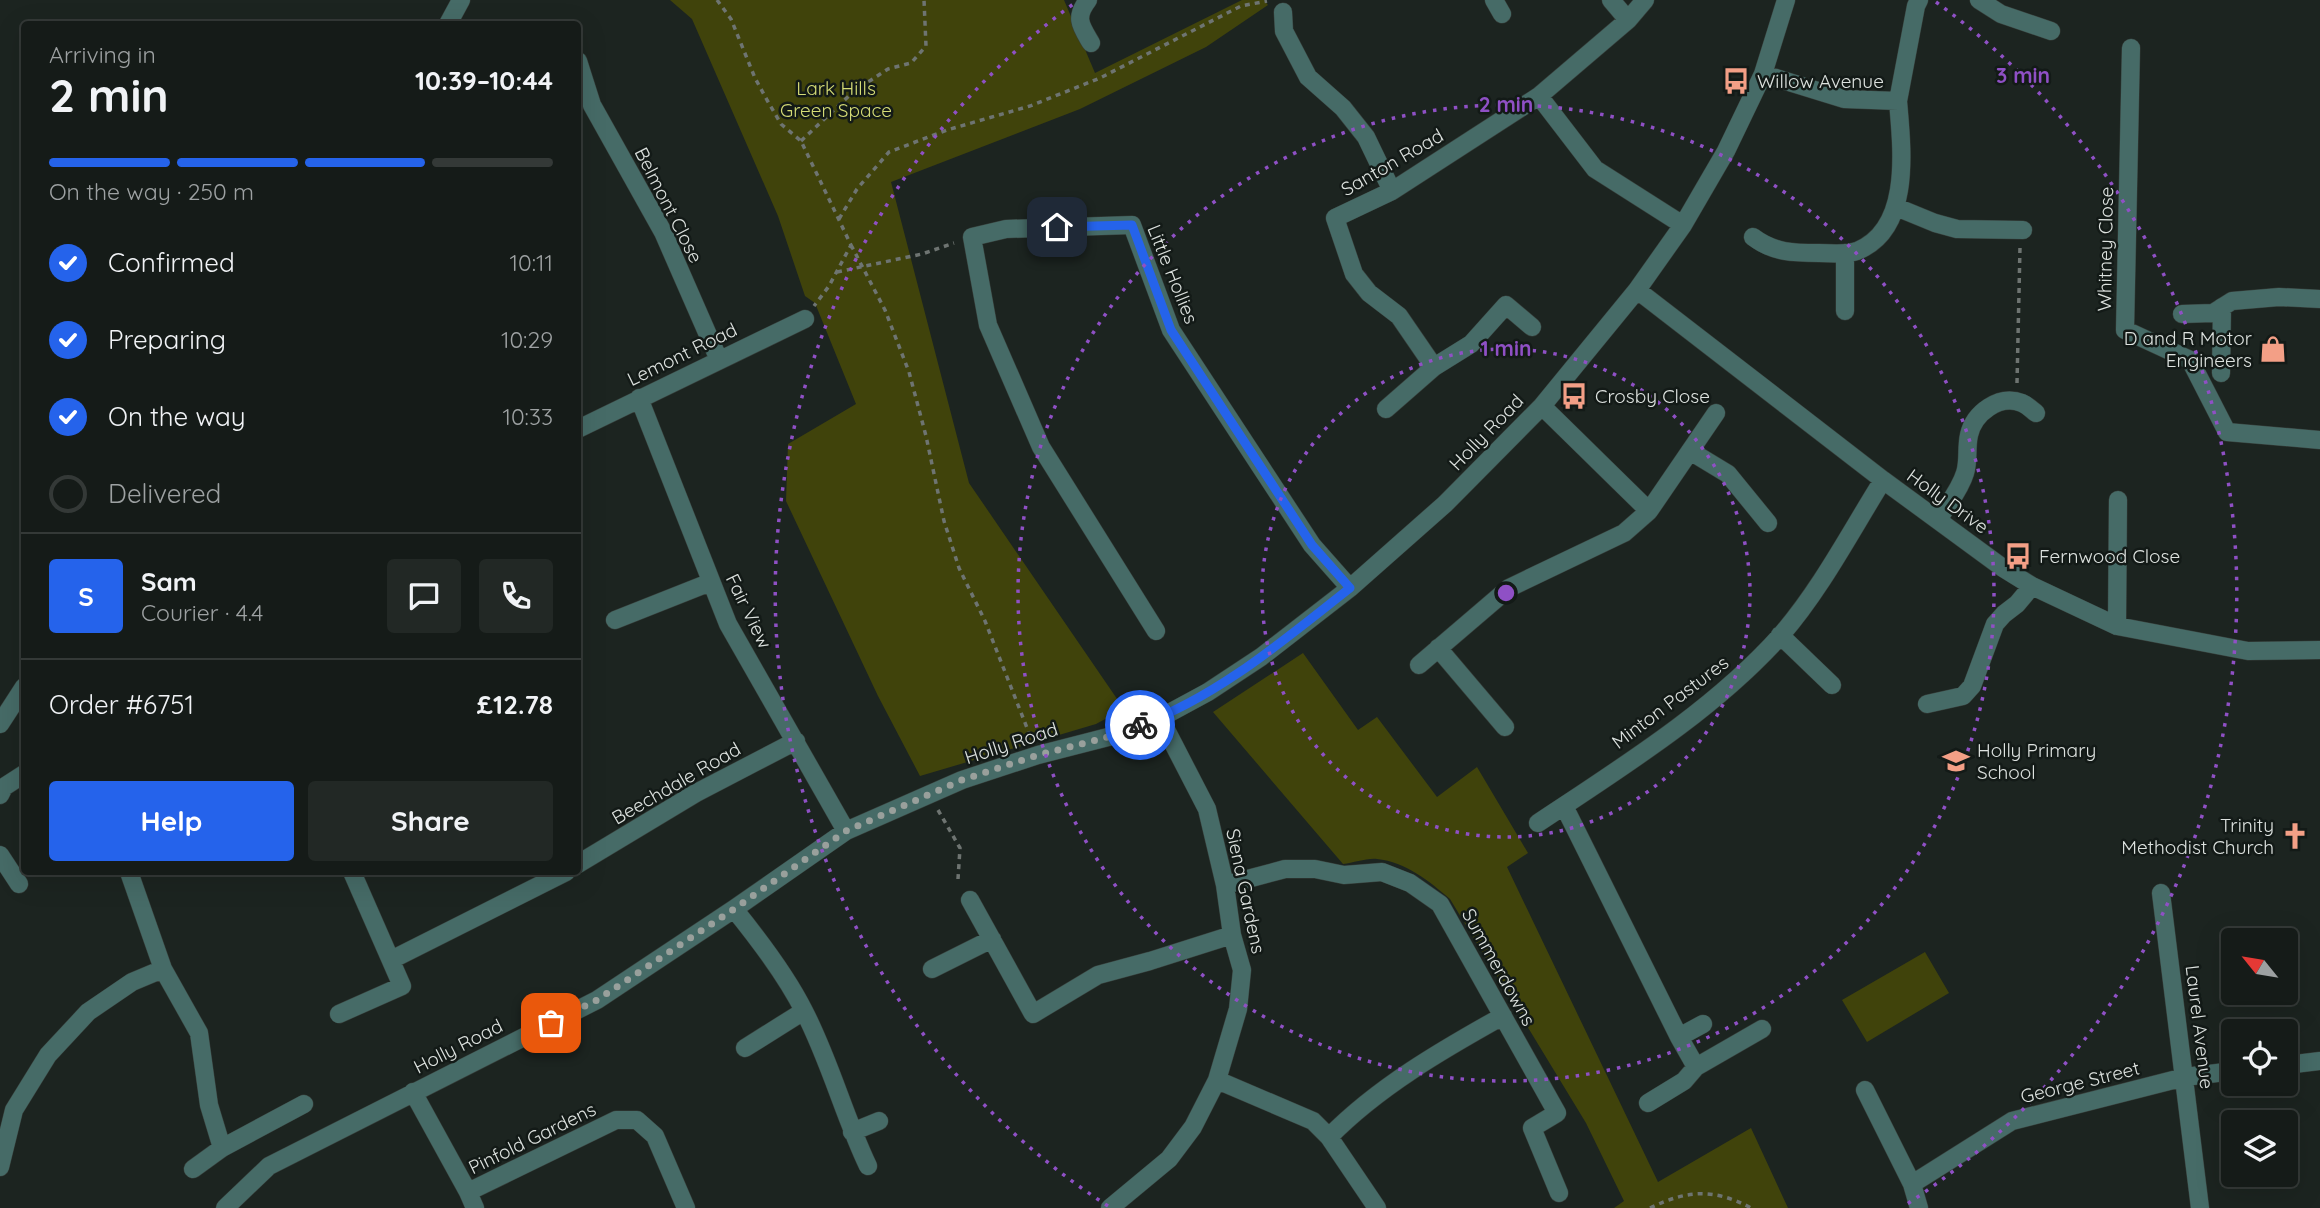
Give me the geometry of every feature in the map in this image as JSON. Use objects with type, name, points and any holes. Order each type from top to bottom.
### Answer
[{"type":"street","points":[[450,21],[461,0]]},
{"type":"street","points":[[1088,0],[1081,9],[1079,18],[1091,44]]},
{"type":"street","points":[[1612,0],[1628,20]]},
{"type":"street","name":"Santon Road","points":[[1434,366],[1399,316],[1369,293],[1354,274],[1335,218],[1392,191],[1539,96],[1628,20],[1645,0]]},
{"type":"street","name":"Holly Road","points":[[225,1208],[269,1167],[597,1000],[846,831],[962,780],[1038,755],[1112,736],[1160,718],[1208,692],[1261,657],[1350,588],[1445,504],[1542,406],[1637,290],[1683,225],[1726,151],[1763,74],[1786,0]]},
{"type":"street","points":[[1753,237],[1787,253],[1856,252],[1879,238],[1896,207],[1902,173],[1898,101],[1919,0]]},
{"type":"street","points":[[1979,0],[2001,14],[2051,31]]},
{"type":"street","points":[[1278,6],[1284,31],[1308,76],[1343,108],[1366,137],[1392,191]]},
{"type":"street","name":"Whitney Close","points":[[2131,48],[2125,330],[2190,360],[2227,432],[2320,440]]},
{"type":"street","points":[[1763,74],[1844,99],[1898,101]]},
{"type":"street","name":"Belmont Close","points":[[581,75],[592,105],[663,232],[719,360]]},
{"type":"street","points":[[1539,96],[1595,169],[1683,225]]},
{"type":"street","points":[[1896,207],[1956,229],[2022,230]]},
{"type":"street","name":"Little Hollies","points":[[972,237],[1006,229],[1132,225],[1171,330],[1312,545],[1350,588]]},
{"type":"street","points":[[972,237],[988,325],[1041,447],[1156,631]]},
{"type":"street","points":[[1845,253],[1845,310]]},
{"type":"street","name":"Holly Drive","points":[[1637,290],[1883,480],[2032,586],[2117,626],[2248,651],[2320,650]]},
{"type":"street","points":[[2182,314],[2213,313],[2232,301],[2279,297],[2320,299]]},
{"type":"street","points":[[1386,409],[1434,366],[1471,344],[1506,305],[1532,327]]},
{"type":"street","points":[[2221,373],[2222,307]]},
{"type":"street","name":"Lemont Road","points":[[581,427],[804,318]]},
{"type":"street","name":"Fair View","points":[[639,398],[728,624],[846,831]]},
{"type":"street","points":[[1938,520],[1962,482],[1966,470],[1968,436],[1975,419],[2000,402],[2021,403],[2036,413]]},
{"type":"street","points":[[1542,406],[1649,511]]},
{"type":"street","points":[[1419,665],[1509,588],[1624,533],[1649,511],[1716,413]]},
{"type":"street","points":[[1690,451],[1728,474],[1768,523]]},
{"type":"street","name":"Minton Pastures","points":[[1538,822],[1696,714],[1750,667],[1801,611],[1883,480]]},
{"type":"street","points":[[2117,626],[2118,499]]},
{"type":"street","points":[[615,620],[711,582]]},
{"type":"street","points":[[1927,704],[1963,696],[1972,686],[1995,624],[2032,586]]},
{"type":"street","points":[[1780,635],[1832,685]]},
{"type":"street","points":[[1438,648],[1505,727]]},
{"type":"street","points":[[0,724],[21,692]]},
{"type":"street","name":"Siena Gardens","points":[[1110,1208],[1169,1159],[1193,1128],[1217,1080],[1238,1009],[1242,970],[1232,934],[1225,884],[1207,809],[1160,718]]},
{"type":"street","name":"Beechdale Road","points":[[581,862],[696,793],[796,741]]},
{"type":"street","points":[[2,791],[21,776]]},
{"type":"street","points":[[1564,806],[1696,1067]]},
{"type":"street","points":[[0,855],[19,884]]},
{"type":"street","name":"Summerdowns","points":[[1225,884],[1285,869],[1315,869],[1344,875],[1382,872],[1410,883],[1440,904],[1557,1112],[1532,1129],[1559,1193]]},
{"type":"street","points":[[131,875],[163,969],[199,1033],[209,1105],[222,1148]]},
{"type":"street","points":[[339,1014],[402,986],[353,875]]},
{"type":"street","name":"Beechdale Road","points":[[391,960],[557,875]]},
{"type":"street","name":"Laurel Avenue","points":[[2161,893],[2200,1208]]},
{"type":"street","points":[[970,900],[1033,1014],[1098,975],[1232,934]]},
{"type":"street","points":[[734,909],[758,938],[804,1011],[868,1166]]},
{"type":"street","points":[[932,969],[992,939]]},
{"type":"street","points":[[0,1167],[7,1107],[47,1055],[88,1012],[132,982],[163,969]]},
{"type":"street","points":[[745,1048],[804,1011]]},
{"type":"street","points":[[1329,1137],[1382,1092],[1451,1045],[1503,1016]]},
{"type":"street","points":[[1679,1037],[1703,1024]]},
{"type":"street","points":[[1648,1103],[1684,1081],[1696,1067],[1762,1029]]},
{"type":"street","points":[[2298,1064],[2320,1061]]},
{"type":"street","name":"George Street","points":[[1912,1184],[2012,1121],[2185,1077],[2221,1072]]},
{"type":"street","points":[[1217,1080],[1313,1121],[1329,1137],[1377,1208]]},
{"type":"street","points":[[1865,1090],[1912,1184],[1919,1208]]},
{"type":"street","points":[[413,1092],[472,1200]]},
{"type":"street","points":[[193,1168],[222,1148],[304,1104]]},
{"type":"street","name":"Pinfold Gardens","points":[[472,1200],[616,1120],[637,1120],[655,1136],[686,1208]]},
{"type":"street","points":[[852,1132],[879,1121]]},
{"type":"path","points":[[717,0],[731,19],[767,100],[781,124],[801,141],[885,310],[909,372],[944,521],[959,568],[985,621],[1038,755]]},
{"type":"path","points":[[801,141],[853,92],[888,69],[912,63],[926,46],[924,0]]},
{"type":"path","points":[[839,219],[857,189],[889,152],[947,130],[1054,97],[1111,73],[1241,6],[1278,6]]},
{"type":"path","points":[[2017,402],[2022,230]]},
{"type":"path","points":[[837,272],[922,254],[972,237]]},
{"type":"path","points":[[804,318],[830,286],[851,245]]},
{"type":"path","points":[[929,795],[960,848],[958,879]]},
{"type":"path","points":[[1650,1208],[1671,1198],[1710,1193],[1734,1199],[1751,1208]]},
{"type":"green space","name":"Lark Hills Green Space","points":[[670,0],[1064,0],[1095,73],[1242,0],[1264,0],[1268,5],[1206,47],[1080,109],[891,182],[969,483],[1124,709],[1096,724],[920,776],[878,696],[786,501],[788,444],[856,404],[815,303],[805,296],[778,216],[692,19]]},
{"type":"green space","points":[[1303,653],[1358,730],[1377,717],[1437,797],[1477,767],[1528,853],[1507,867],[1658,1182],[1751,1128],[1788,1208],[1614,1208],[1624,1201],[1586,1123],[1450,899],[1425,879],[1398,864],[1373,859],[1343,864],[1213,712]]},
{"type":"green space","points":[[1925,952],[1949,993],[1867,1042],[1842,1000]]},
{"type":"way so far","points":[[551,1023],[597,1000],[846,831],[962,780],[1038,755],[1112,736],[1140,725]]},
{"type":"place","name":"Willow Avenue","points":[[1736,81]]},
{"type":"place","name":"D and R Motor Engineers","points":[[2273,349]]},
{"type":"place","name":"Crosby Close","points":[[1574,396]]},
{"type":"place","name":"Fernwood Close","points":[[2018,556]]},
{"type":"place","name":"Holly Primary School","points":[[1956,761]]},
{"type":"place","name":"Trinity Methodist Church","points":[[2295,836]]},
{"type":"route","points":[[1057,227],[1132,225],[1171,330],[1312,545],[1350,588],[1261,657],[1208,692],[1160,718],[1140,725]]}]
